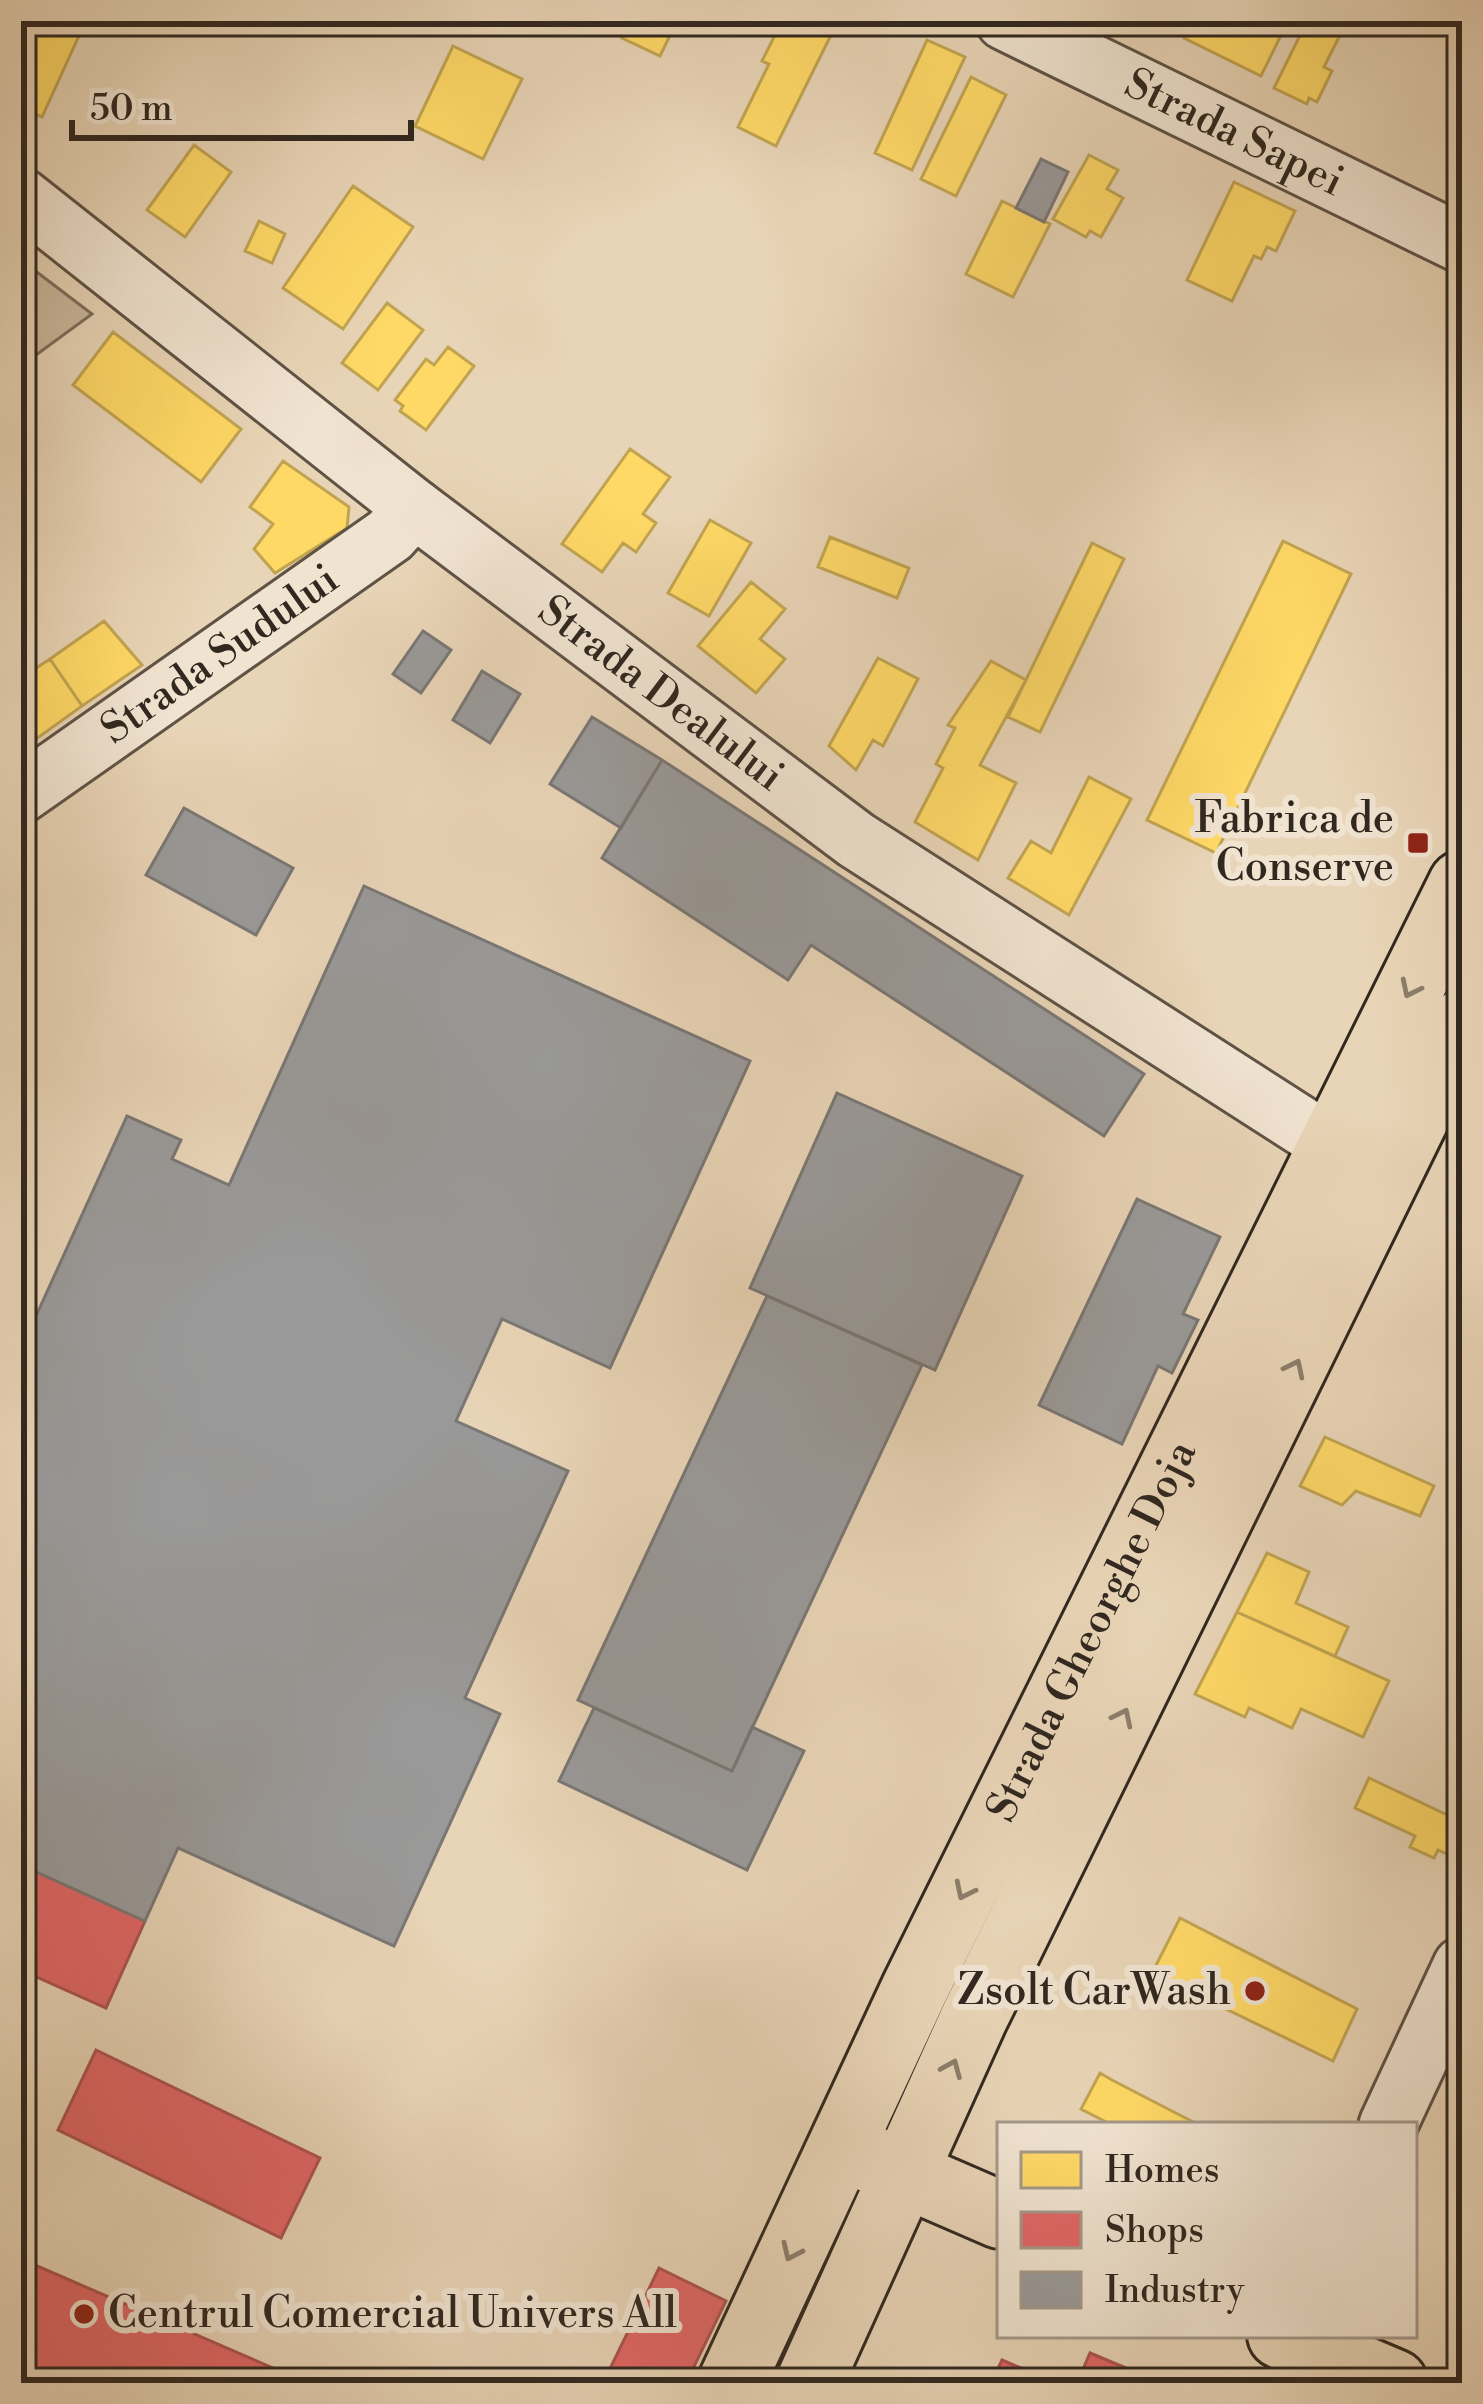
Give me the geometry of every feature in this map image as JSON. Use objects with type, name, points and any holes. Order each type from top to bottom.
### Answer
[{"type":"main road","name":"Strada Gheorghe Doja","points":[[731,2383],[841,2146],[1462,884]]},
{"type":"main road","name":"Strada Gheorghe Doja","points":[[808,2383],[974,2018],[1462,1023]]},
{"type":"main road","points":[[841,2146],[997,2215]]},
{"type":"main road","points":[[1289,2338],[1394,2383]]},
{"type":"street","name":"Strada Sapei","points":[[1005,21],[1462,244]]},
{"type":"street","name":"Strada Dealului","points":[[21,197],[414,508],[856,840],[1333,1146]]},
{"type":"street","name":"Strada Sudului","points":[[21,794],[390,535],[414,508]]},
{"type":"street","points":[[1389,2122],[1462,1966]]},
{"type":"shaded area","points":[[21,260],[92,314],[21,366]]},
{"type":"building: Homes","points":[[27,21],[65,21],[82,29],[42,117],[21,107],[21,33]]},
{"type":"building: Homes","points":[[630,21],[677,21],[660,56],[622,38]]},
{"type":"building: Homes","points":[[763,21],[838,21],[776,146],[738,127],[769,64],[762,61],[778,29]]},
{"type":"building: Homes","points":[[1192,21],[1288,21],[1261,76],[1184,38]]},
{"type":"building: Homes","points":[[1307,21],[1347,21],[1324,67],[1332,71],[1317,102],[1309,98],[1307,104],[1274,88]]},
{"type":"building: Homes","points":[[927,40],[965,57],[912,170],[875,153]]},
{"type":"building: Homes","points":[[453,46],[522,79],[483,159],[415,126]]},
{"type":"building: Homes","points":[[971,77],[1006,95],[956,196],[921,179]]},
{"type":"building: Homes","points":[[194,145],[231,172],[185,237],[147,210]]},
{"type":"building: Homes","points":[[1089,155],[1118,170],[1107,189],[1123,198],[1101,237],[1090,231],[1086,237],[1053,219]]},
{"type":"building: Homes","points":[[1234,182],[1295,211],[1276,251],[1267,247],[1261,259],[1254,256],[1232,301],[1187,280]]},
{"type":"building: Homes","points":[[353,186],[413,227],[343,329],[283,288]]},
{"type":"building: Homes","points":[[1002,201],[1050,224],[1013,297],[966,274]]},
{"type":"building: Homes","points":[[259,221],[285,234],[272,263],[245,251]]},
{"type":"building: Homes","points":[[387,303],[423,330],[378,390],[342,363]]},
{"type":"building: Homes","points":[[113,332],[241,429],[201,482],[73,385]]},
{"type":"building: Homes","points":[[448,347],[474,366],[426,430],[400,411],[403,406],[395,400],[426,359],[434,365]]},
{"type":"building: Homes","points":[[630,449],[670,477],[643,514],[656,523],[636,552],[623,543],[602,572],[562,544]]},
{"type":"building: Homes","points":[[283,461],[349,507],[347,528],[275,573],[254,549],[273,524],[250,507]]},
{"type":"building: Homes","points":[[710,520],[751,543],[709,616],[668,593]]},
{"type":"building: Homes","points":[[830,537],[909,568],[897,598],[818,567]]},
{"type":"building: Homes","points":[[1283,541],[1351,574],[1216,853],[1147,820]]},
{"type":"building: Homes","points":[[1092,543],[1124,559],[1040,732],[1008,717]]},
{"type":"building: Homes","points":[[751,582],[785,609],[760,639],[785,659],[756,693],[698,646]]},
{"type":"building: Homes","points":[[104,621],[142,665],[82,706],[50,659]]},
{"type":"building: Homes","points":[[878,658],[918,679],[883,746],[873,740],[856,770],[829,746]]},
{"type":"building: Homes","points":[[50,659],[82,706],[32,742],[21,727],[21,678]]},
{"type":"building: Homes","points":[[991,661],[1026,680],[980,765],[1016,783],[978,860],[915,822],[943,768],[936,764],[955,728],[948,725]]},
{"type":"building: Homes","points":[[1089,777],[1131,799],[1069,915],[1008,878],[1031,841],[1051,853]]},
{"type":"building: Homes","points":[[1325,1437],[1434,1486],[1420,1516],[1356,1491],[1342,1505],[1300,1486]]},
{"type":"building: Homes","points":[[1267,1553],[1309,1572],[1296,1603],[1348,1627],[1335,1656],[1237,1612]]},
{"type":"building: Homes","points":[[1237,1612],[1389,1681],[1363,1737],[1301,1709],[1292,1728],[1249,1708],[1245,1717],[1195,1694]]},
{"type":"building: Homes","points":[[1369,1778],[1462,1822],[1449,1855],[1438,1850],[1434,1858],[1410,1847],[1415,1836],[1355,1808]]},
{"type":"building: Homes","name":"Zsolt CarWash","points":[[1180,1918],[1357,2009],[1333,2061],[1152,1973]]},
{"type":"building: Homes","points":[[1100,2073],[1193,2122],[1106,2122],[1081,2109]]},
{"type":"building: Shops","points":[[21,1865],[145,1921],[106,2008],[21,1970]]},
{"type":"building: Shops","points":[[96,2050],[320,2158],[281,2238],[58,2130]]},
{"type":"building: Shops","name":"Centrul Comercial Univers All","points":[[21,2259],[273,2368],[266,2383],[21,2383]]},
{"type":"building: Shops","points":[[659,2268],[726,2301],[686,2383],[603,2383]]},
{"type":"building: Shops","points":[[1090,2353],[1162,2383],[1077,2383]]},
{"type":"building: Shops","points":[[1002,2360],[1051,2381],[1051,2383],[991,2383]]},
{"type":"building: Industry","points":[[1041,159],[1068,172],[1044,222],[1016,208]]},
{"type":"building: Industry","points":[[423,631],[451,650],[421,693],[393,674]]},
{"type":"building: Industry","points":[[482,671],[520,694],[490,743],[453,720]]},
{"type":"building: Industry","points":[[592,717],[662,760],[621,828],[550,784]]},
{"type":"building: Industry","points":[[662,760],[1144,1074],[1104,1136],[811,945],[788,980],[602,858]]},
{"type":"building: Industry","points":[[184,808],[293,868],[256,935],[146,875]]},
{"type":"building: Industry","points":[[364,886],[750,1061],[610,1368],[502,1319],[456,1421],[568,1471],[465,1698],[500,1714],[394,1946],[178,1848],[145,1921],[21,1865],[21,1349],[127,1116],[181,1140],[172,1159],[229,1185]]},
{"type":"building: Industry","points":[[837,1093],[1022,1176],[935,1370],[750,1288]]},
{"type":"building: Industry","points":[[1137,1199],[1220,1237],[1183,1314],[1198,1320],[1172,1373],[1158,1366],[1122,1444],[1039,1405]]},
{"type":"building: Industry","points":[[767,1296],[922,1365],[732,1771],[578,1700]]},
{"type":"building: Industry","points":[[594,1708],[732,1771],[752,1727],[804,1751],[747,1870],[559,1781]]},
{"type":"place","name":"Fabrica de Conserve","points":[[1418,843]]},
{"type":"place","name":"Zsolt CarWash","points":[[1255,1991]]},
{"type":"place","name":"Centrul Comercial Univers All","points":[[84,2314]]}]
